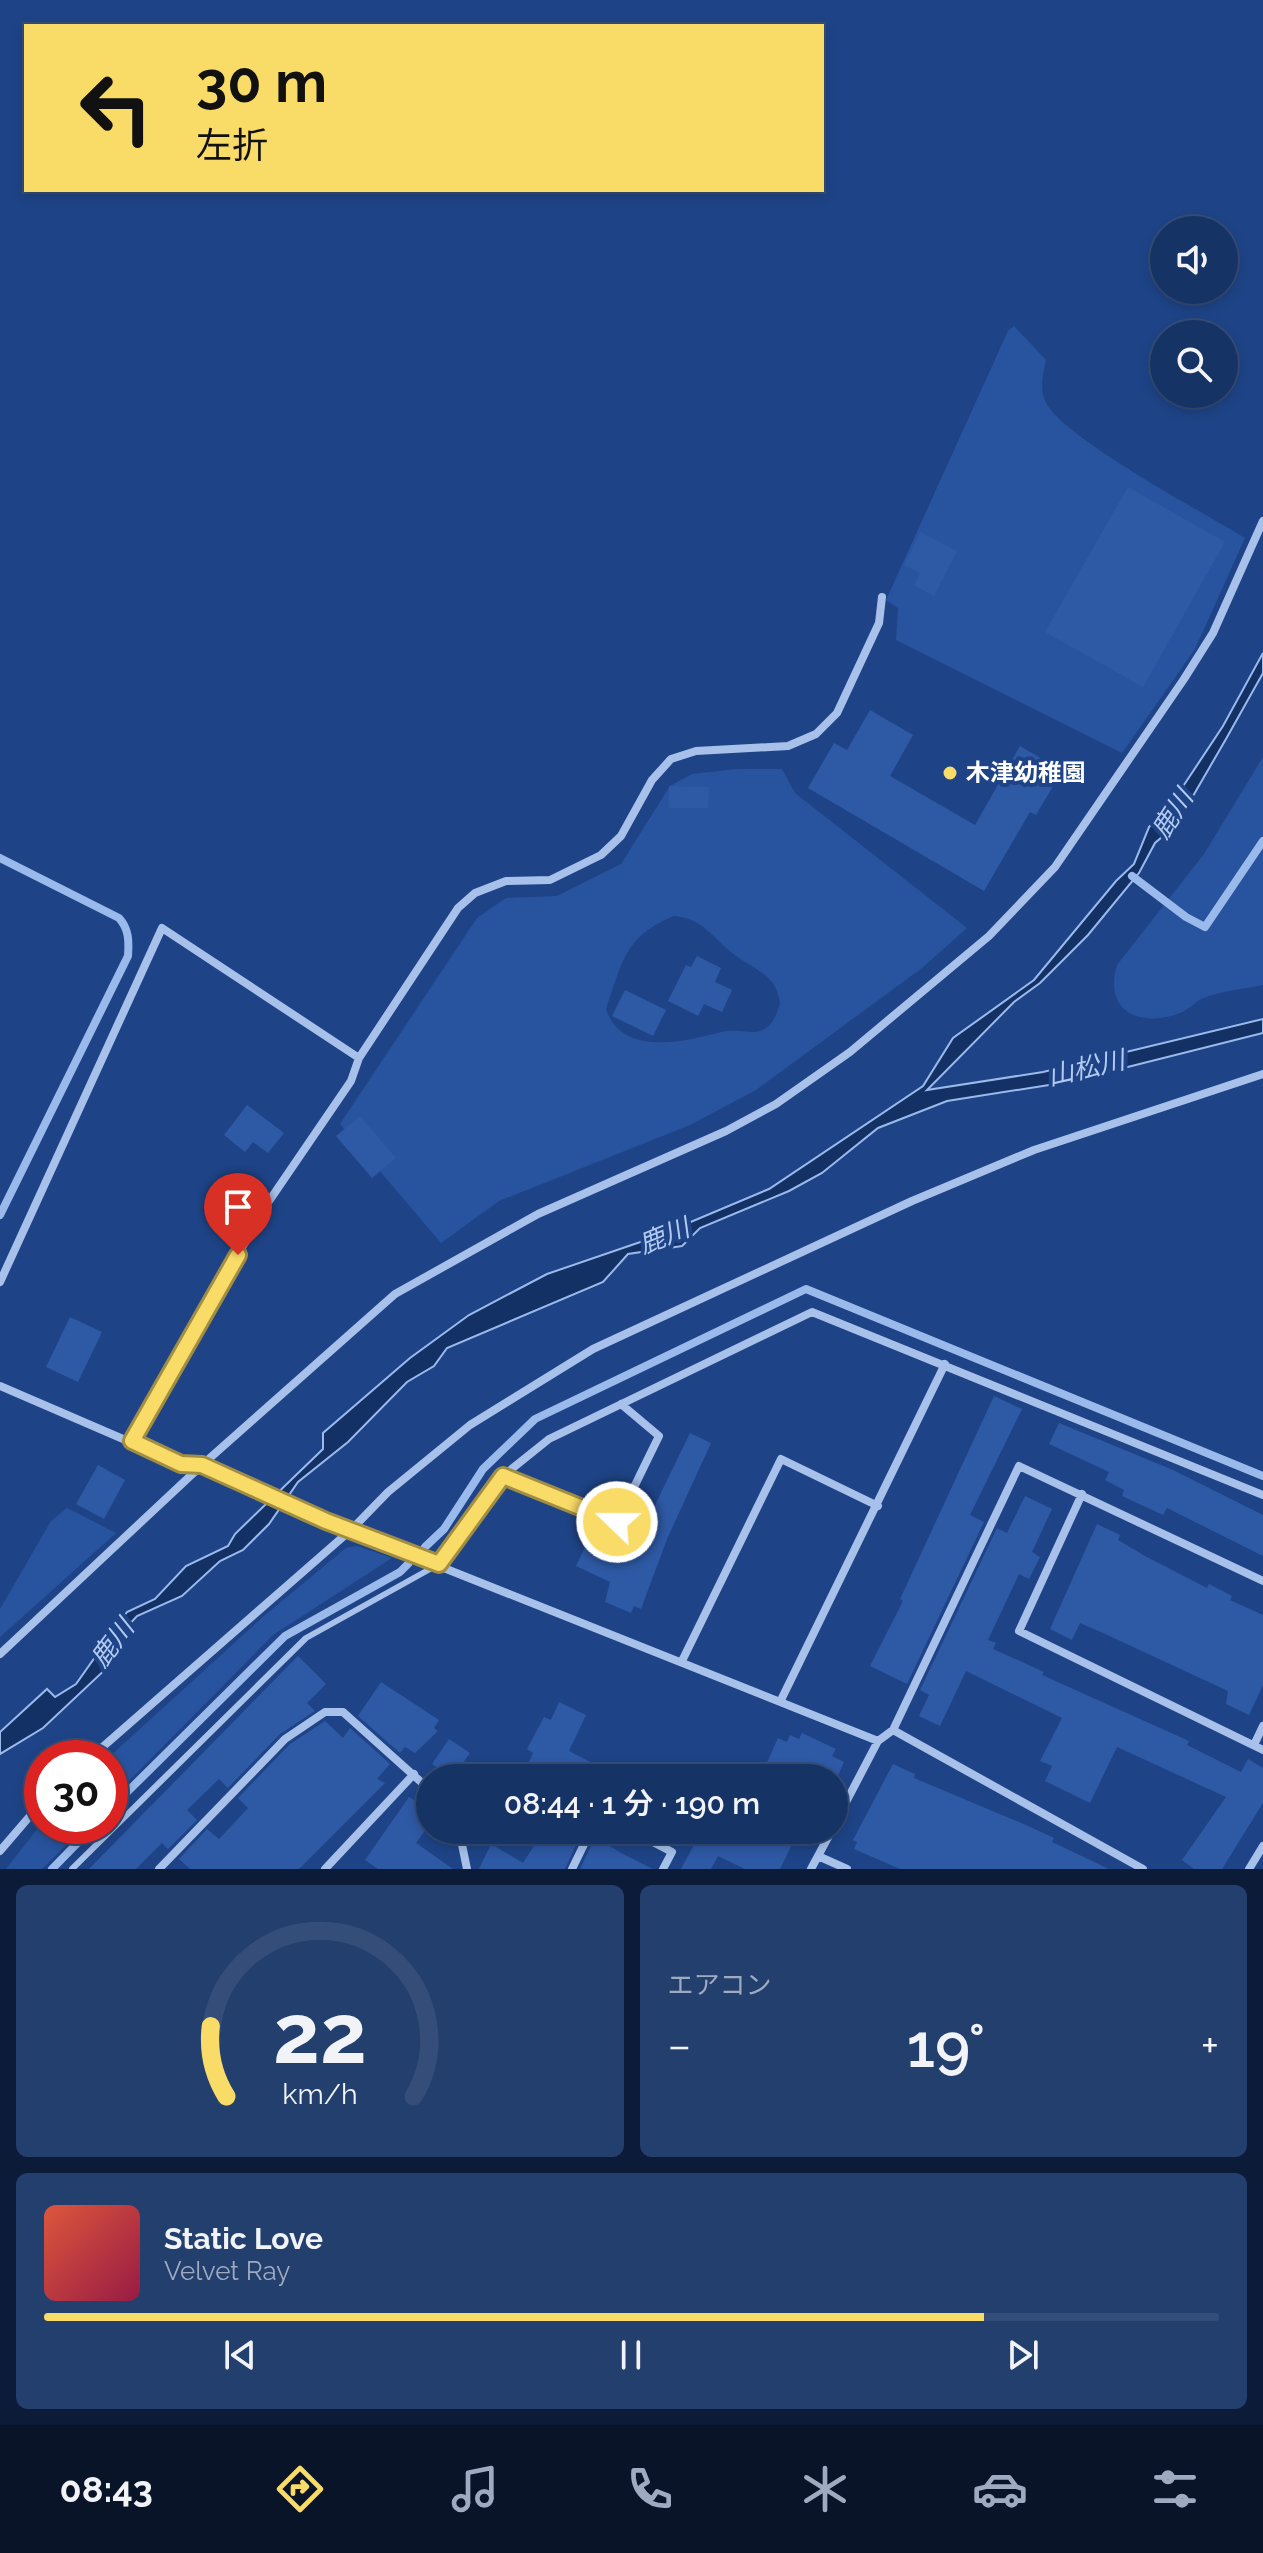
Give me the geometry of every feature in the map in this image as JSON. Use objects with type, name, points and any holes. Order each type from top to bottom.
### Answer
[{"type":"street","points":[[0,1654],[202,1465],[395,1294],[538,1214],[726,1131],[776,1104],[850,1052],[989,936],[1055,867],[1134,747],[1184,679],[1213,633],[1263,521]]},
{"type":"street","points":[[132,1441],[265,1207],[351,1081],[359,1058],[458,908],[475,893],[506,881],[550,880],[601,855],[621,836],[652,780],[671,759],[696,751],[788,746],[816,734],[837,713],[879,623],[882,597]]},
{"type":"street","points":[[0,1282],[162,928],[359,1058]]},
{"type":"street","points":[[111,1740],[352,1529],[388,1492],[470,1425],[593,1349],[912,1201],[1034,1150],[1263,1074]]},
{"type":"street","points":[[439,1564],[503,1476],[549,1439],[812,1312],[1263,1495]]},
{"type":"street","points":[[781,1700],[945,1364]]},
{"type":"street","points":[[0,1386],[181,1464],[202,1465],[326,1521],[878,1741]]},
{"type":"street","points":[[503,1476],[617,1522],[659,1436],[621,1404]]},
{"type":"street","points":[[682,1661],[781,1459],[878,1506]]},
{"type":"street","points":[[848,1799],[878,1741],[893,1730],[1019,1466],[1263,1581]]},
{"type":"street","points":[[1082,1494],[1019,1631],[1259,1748],[1263,1726]]},
{"type":"street","points":[[159,1869],[285,1739],[325,1712],[343,1712],[414,1774],[325,1869]]},
{"type":"street","points":[[893,1730],[1143,1869]]},
{"type":"street","points":[[0,1851],[24,1823]]},
{"type":"street","points":[[462,1844],[467,1869]]},
{"type":"street","points":[[572,1869],[584,1844]]},
{"type":"street","points":[[657,1844],[672,1852],[663,1869]]},
{"type":"street","points":[[811,1869],[824,1844]]},
{"type":"street","points":[[1249,1869],[1263,1846]]},
{"type":"street","points":[[818,1856],[847,1869]]},
{"type":"lane","points":[[72,1869],[306,1638],[439,1564]]},
{"type":"shaded area","points":[[1014,326],[1046,360],[1043,392],[1046,403],[1058,418],[1106,455],[1245,538],[1195,649],[1122,753],[896,640],[898,608],[886,600],[1008,331]]},
{"type":"shaded area","points":[[1263,757],[1263,985],[1208,996],[1183,1012],[1166,1017],[1139,1017],[1129,1012],[1120,1005],[1115,994],[1117,965],[1204,854]]},
{"type":"shaded area","points":[[738,769],[782,769],[795,793],[967,928],[922,968],[756,1090],[690,1125],[499,1201],[441,1243],[340,1124],[477,918],[506,898],[557,896],[621,864],[670,786],[692,774]],"holes":[[[674,916],[701,925],[735,955],[770,979],[780,1003],[775,1017],[763,1030],[721,1032],[673,1042],[656,1042],[640,1040],[614,1024],[606,1009],[627,953],[657,924]]]},
{"type":"shaded area","points":[[67,1508],[116,1533],[0,1637],[0,1609],[51,1521]]},
{"type":"shaded area","points":[[357,1546],[392,1558],[273,1635],[128,1782],[128,1740],[264,1616],[346,1548]]},
{"type":"shaded area","points":[[26,1844],[67,1844],[42,1869],[6,1869]]},
{"type":"water","points":[[1263,653],[1263,673],[1226,739],[1193,796],[1169,831],[1155,843],[1139,873],[1088,935],[1040,983],[1014,1002],[927,1090],[1043,1072],[1263,1019],[1263,1033],[1068,1082],[947,1101],[878,1128],[822,1173],[789,1191],[700,1228],[682,1246],[628,1254],[603,1282],[447,1348],[434,1366],[407,1382],[348,1442],[298,1482],[269,1524],[243,1550],[220,1561],[182,1596],[137,1616],[124,1630],[110,1665],[43,1728],[0,1754],[0,1732],[47,1689],[55,1697],[76,1684],[127,1612],[155,1599],[186,1566],[228,1546],[235,1534],[323,1449],[323,1433],[410,1358],[469,1315],[547,1274],[655,1237],[769,1189],[923,1086],[953,1038],[1034,980],[1116,881],[1134,864],[1149,827],[1176,797],[1223,726]]},
{"type":"building","points":[[1128,487],[1225,542],[1143,687],[1045,632]]},
{"type":"building","points":[[920,532],[957,551],[934,596],[914,585],[920,573],[904,565]]},
{"type":"building","points":[[870,710],[913,735],[890,776],[975,825],[1020,746],[1062,771],[1036,815],[1030,812],[984,891],[808,788],[834,743],[847,750]]},
{"type":"building","points":[[669,786],[709,787],[708,808],[669,808]]},
{"type":"building","points":[[697,956],[721,968],[715,982],[732,990],[722,1012],[704,1004],[698,1016],[668,1001],[686,965],[691,967]]},
{"type":"building","points":[[625,990],[666,1010],[653,1036],[612,1016]]},
{"type":"building","points":[[247,1105],[284,1133],[268,1153],[253,1142],[245,1152],[224,1135]]},
{"type":"building","points":[[360,1116],[396,1158],[372,1178],[336,1136]]},
{"type":"building","points":[[70,1317],[102,1332],[78,1382],[46,1367]]},
{"type":"building","points":[[994,1396],[1022,1409],[970,1515],[984,1522],[907,1684],[870,1666],[903,1601],[900,1599]]},
{"type":"building","points":[[1059,1423],[1173,1470],[1263,1515],[1263,1556],[1167,1508],[1163,1515],[1122,1496],[1124,1490],[1105,1480],[1109,1472],[1049,1444]]},
{"type":"building","points":[[690,1433],[711,1443],[667,1539],[641,1609],[634,1606],[631,1613],[605,1602],[610,1582],[576,1566],[593,1530],[627,1546],[631,1537],[638,1540]]},
{"type":"building","points":[[98,1465],[125,1480],[104,1519],[76,1504]]},
{"type":"building","points":[[1025,1496],[1052,1509],[1032,1552],[1040,1557],[1029,1579],[1019,1574],[988,1640],[996,1643],[993,1649],[1044,1672],[1042,1675],[1189,1741],[1187,1745],[1241,1772],[1248,1759],[1263,1768],[1263,1803],[1222,1869],[1194,1869],[1182,1860],[1226,1797],[1117,1747],[1090,1803],[1045,1781],[1052,1766],[1040,1761],[1062,1718],[966,1671],[940,1726],[919,1716],[929,1695],[920,1690],[997,1528],[1007,1533]]},
{"type":"building","points":[[1097,1524],[1120,1535],[1118,1540],[1145,1556],[1207,1588],[1209,1584],[1232,1596],[1230,1600],[1263,1615],[1263,1685],[1249,1715],[1226,1704],[1228,1691],[1080,1623],[1072,1640],[1050,1629]]},
{"type":"building","points":[[298,1656],[326,1684],[307,1703],[315,1711],[280,1734],[228,1788],[219,1779],[187,1810],[197,1820],[168,1849],[162,1843],[136,1869],[89,1869],[114,1844],[128,1844],[128,1829]]},
{"type":"building","points":[[381,1682],[439,1720],[434,1728],[438,1731],[415,1753],[405,1747],[400,1753],[358,1716]]},
{"type":"building","points":[[559,1702],[586,1715],[569,1751],[594,1764],[528,1764],[533,1753],[527,1749],[544,1717],[551,1720]]},
{"type":"building","points":[[325,1721],[343,1738],[350,1728],[390,1764],[377,1779],[385,1783],[299,1869],[190,1869],[179,1859],[207,1829],[219,1839],[248,1808],[238,1798],[290,1744]]},
{"type":"building","points":[[802,1733],[836,1749],[832,1756],[843,1764],[766,1764],[778,1738],[787,1742],[790,1735],[799,1739]]},
{"type":"building","points":[[449,1739],[470,1753],[462,1764],[432,1764]]},
{"type":"building","points":[[893,1764],[915,1774],[914,1778],[1054,1838],[1052,1842],[1109,1869],[900,1869],[854,1849],[857,1842],[853,1840]]},
{"type":"building","points":[[409,1797],[416,1801],[416,1844],[453,1869],[378,1869],[365,1860]]},
{"type":"building","points":[[491,1844],[523,1863],[535,1844],[577,1844],[565,1869],[479,1869]]},
{"type":"building","points":[[592,1844],[607,1844],[653,1869],[580,1869]]},
{"type":"building","points":[[694,1844],[792,1844],[780,1869],[745,1869],[718,1856],[711,1869],[681,1869]]},
{"type":"waterway","points":[[1132,876],[1186,917],[1205,927],[1263,841]]},
{"type":"waterway","points":[[0,858],[119,918],[127,931],[128,945],[128,956],[0,1215]]},
{"type":"waterway","points":[[425,1547],[444,1529],[483,1469],[535,1419],[806,1289],[1263,1476]]},
{"type":"waterway","points":[[128,1791],[285,1636],[400,1572],[408,1564]]},
{"type":"waterway","points":[[52,1869],[76,1844]]},
{"type":"place","name":"木津幼稚園","points":[[950,773]]},
{"type":"route","points":[[238,1255],[132,1441],[181,1464],[202,1465],[326,1521],[439,1564],[503,1476],[617,1522]]},
{"type":"water label","name":"鹿川","points":[[1172,814]]},
{"type":"water label","name":"山松川","points":[[1086,1068]]},
{"type":"water label","name":"鹿川","points":[[664,1236]]},
{"type":"water label","name":"鹿川","points":[[112,1643]]}]
